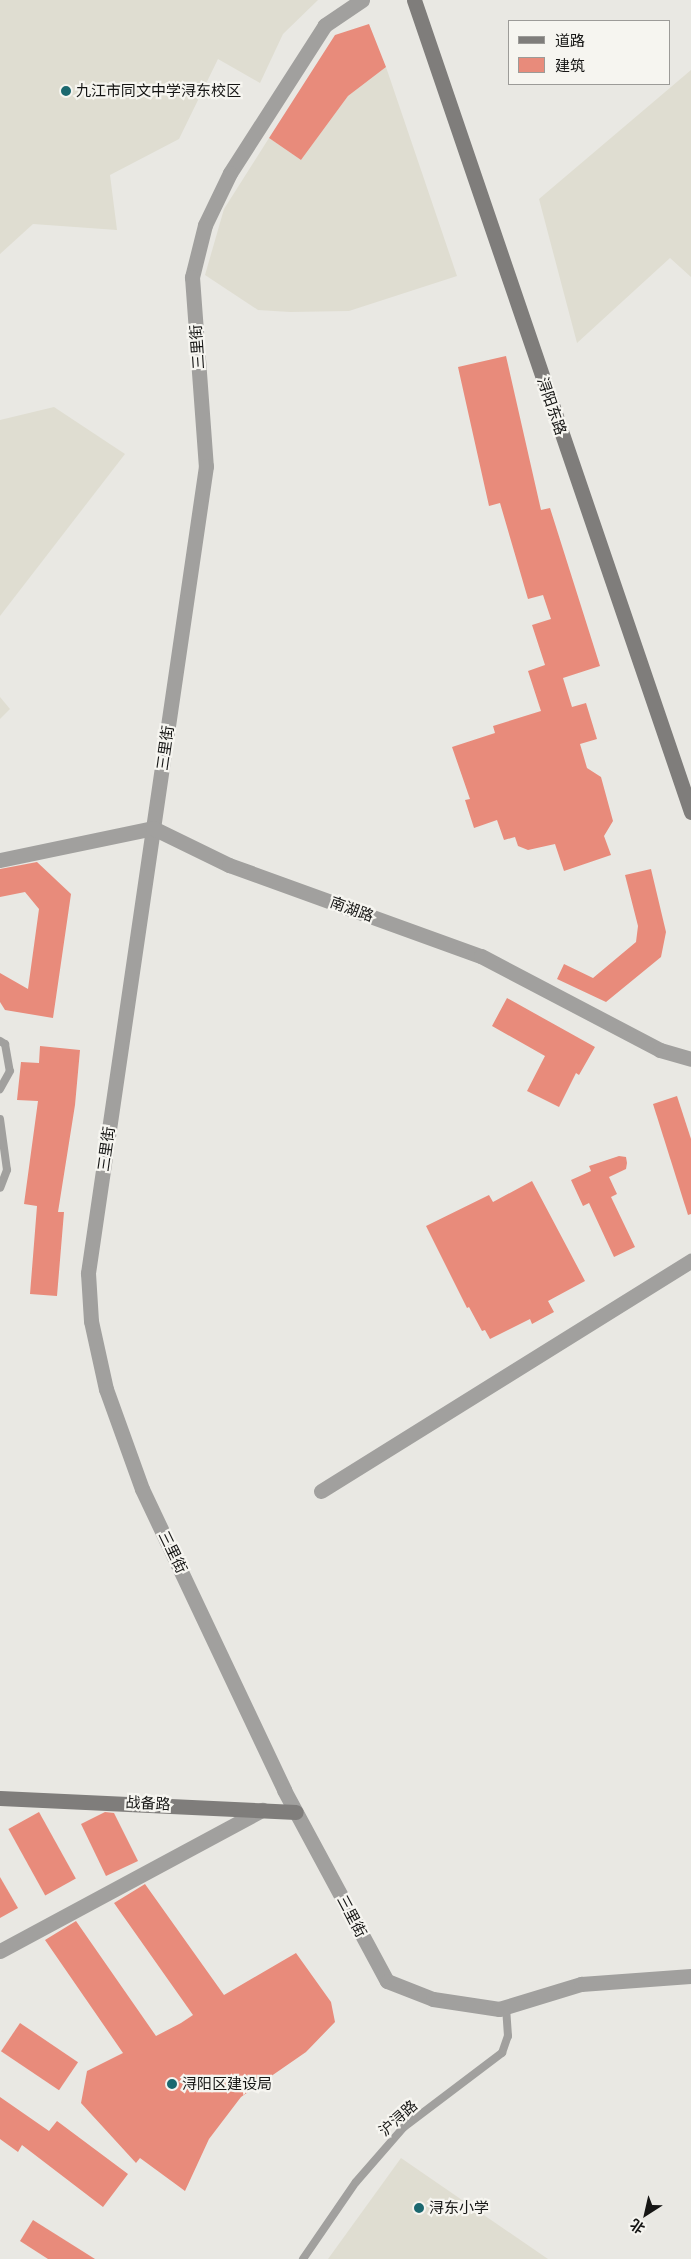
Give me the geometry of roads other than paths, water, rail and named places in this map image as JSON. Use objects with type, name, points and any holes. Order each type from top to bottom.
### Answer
[{"type":"main road","name":"浔阳东路","points":[[414,0],[691,812]]},
{"type":"main road","name":"战备路","points":[[0,1798],[296,1812]]},
{"type":"street","name":"三里街","points":[[362,0],[325,25],[230,174],[203,233],[192,277],[206,466],[88,1272],[91,1321],[106,1389],[142,1489],[296,1812],[387,1981],[433,1999],[499,2010],[581,1984],[691,1976]]},
{"type":"street","points":[[0,860],[153,828]]},
{"type":"street","name":"南湖路","points":[[153,828],[229,865],[480,956],[660,1050],[691,1059]]},
{"type":"street","points":[[321,1491],[691,1261]]},
{"type":"street","points":[[0,1951],[262,1810]]},
{"type":"lane","points":[[0,1041],[5,1044],[10,1071],[0,1088]]},
{"type":"lane","points":[[0,1119],[7,1170],[1,1185]]},
{"type":"lane","name":"沪浔路","points":[[303,2259],[356,2182],[404,2127],[502,2053],[508,2036],[506,2007]]},
{"type":"place","name":"九江市同文中学浔东校区","points":[[66,91]]},
{"type":"place","name":"浔阳区建设局","points":[[172,2084]]},
{"type":"place","name":"浔东小学","points":[[419,2208]]}]
